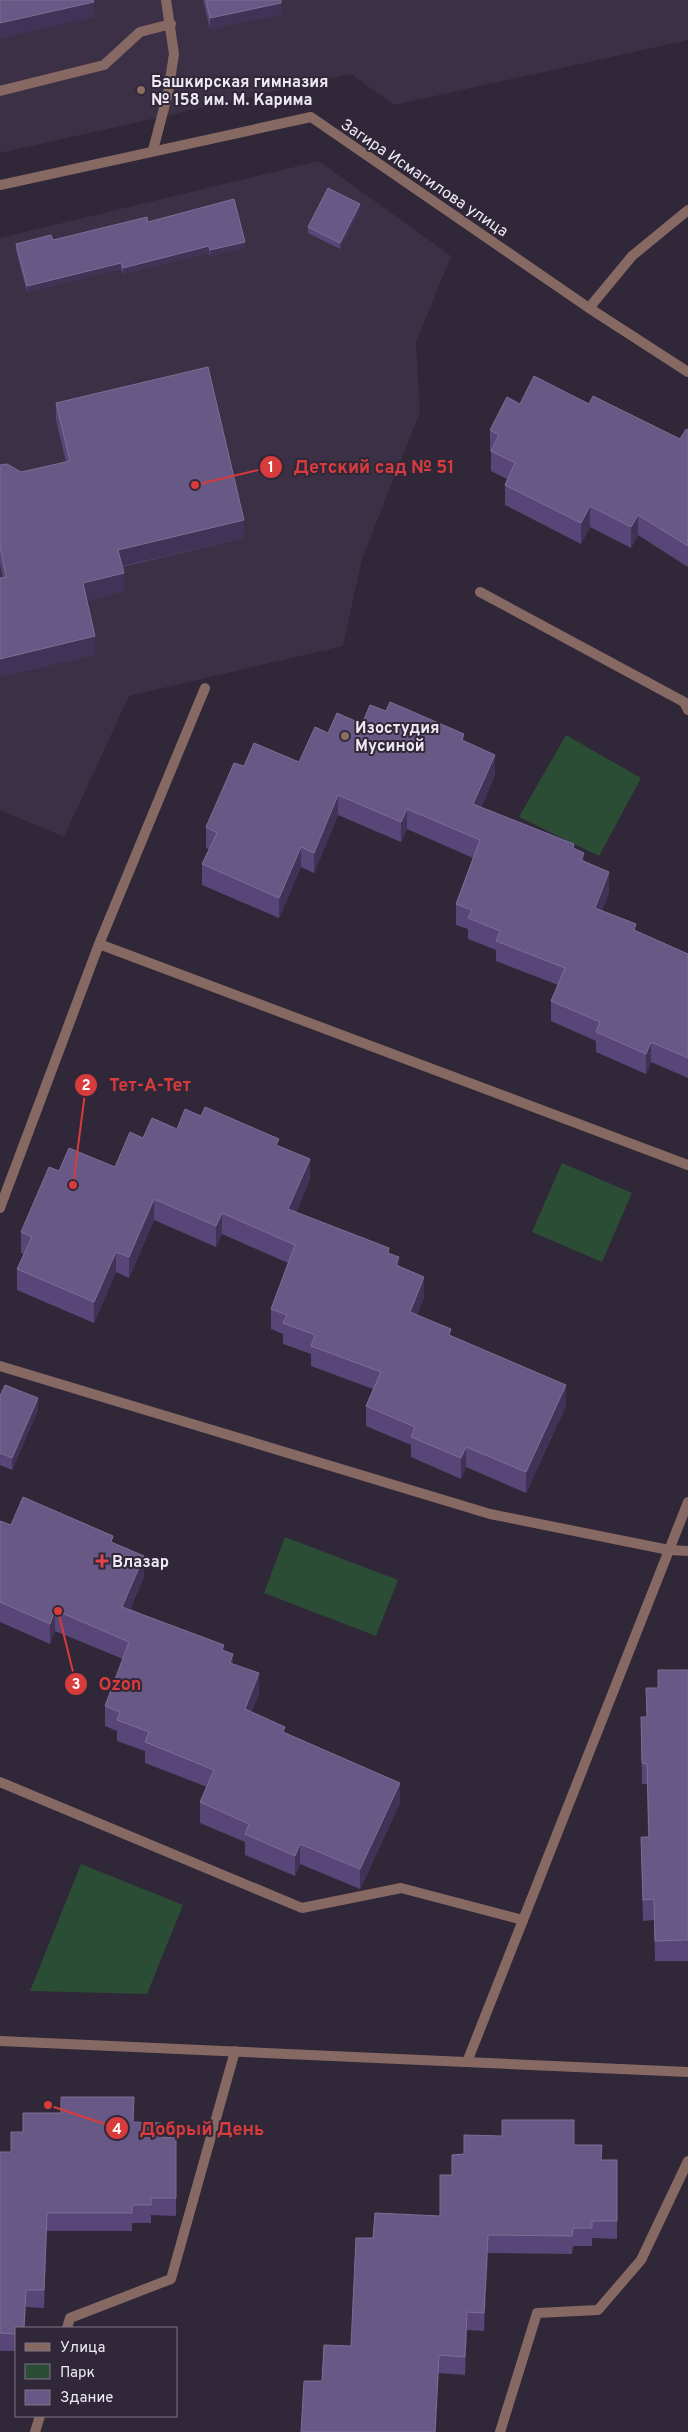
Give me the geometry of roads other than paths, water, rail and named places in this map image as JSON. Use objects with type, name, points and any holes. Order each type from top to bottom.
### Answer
[{"type":"street","points":[[153,150],[168,93],[174,54],[166,0]]},
{"type":"street","points":[[0,91],[104,65],[140,32],[171,24]]},
{"type":"street","name":"Загира Исмагилова улица","points":[[0,185],[153,150],[311,117],[589,308],[688,372]]},
{"type":"street","points":[[589,308],[632,256],[688,210]]},
{"type":"street","points":[[480,592],[684,702],[688,710]]},
{"type":"street","points":[[0,1208],[99,944],[205,688]]},
{"type":"street","points":[[99,944],[688,1165]]},
{"type":"street","points":[[0,1366],[490,1514],[669,1550],[688,1551]]},
{"type":"street","points":[[467,2062],[688,1502]]},
{"type":"street","points":[[0,1782],[302,1908],[401,1888],[523,1920]]},
{"type":"street","points":[[0,2041],[688,2072]]},
{"type":"street","points":[[67,2327],[70,2318],[170,2279],[235,2051]]},
{"type":"street","points":[[500,2432],[537,2313],[598,2310],[641,2260],[688,2161]]},
{"type":"street","points":[[36,2432],[40,2417]]},
{"type":"place","name":"Башкирская гимназия № 158 им. М. Карима","points":[[141,90]]},
{"type":"place","name":"Детский сад № 51","points":[[195,485]]},
{"type":"place","name":"Изостудия Мусиной","points":[[345,736]]},
{"type":"place","name":"Тет-А-Тет","points":[[73,1185]]},
{"type":"place","name":"Влазар","points":[[102,1561]]},
{"type":"place","name":"Ozon","points":[[58,1611]]},
{"type":"place","name":"Добрый День","points":[[48,2105]]}]
